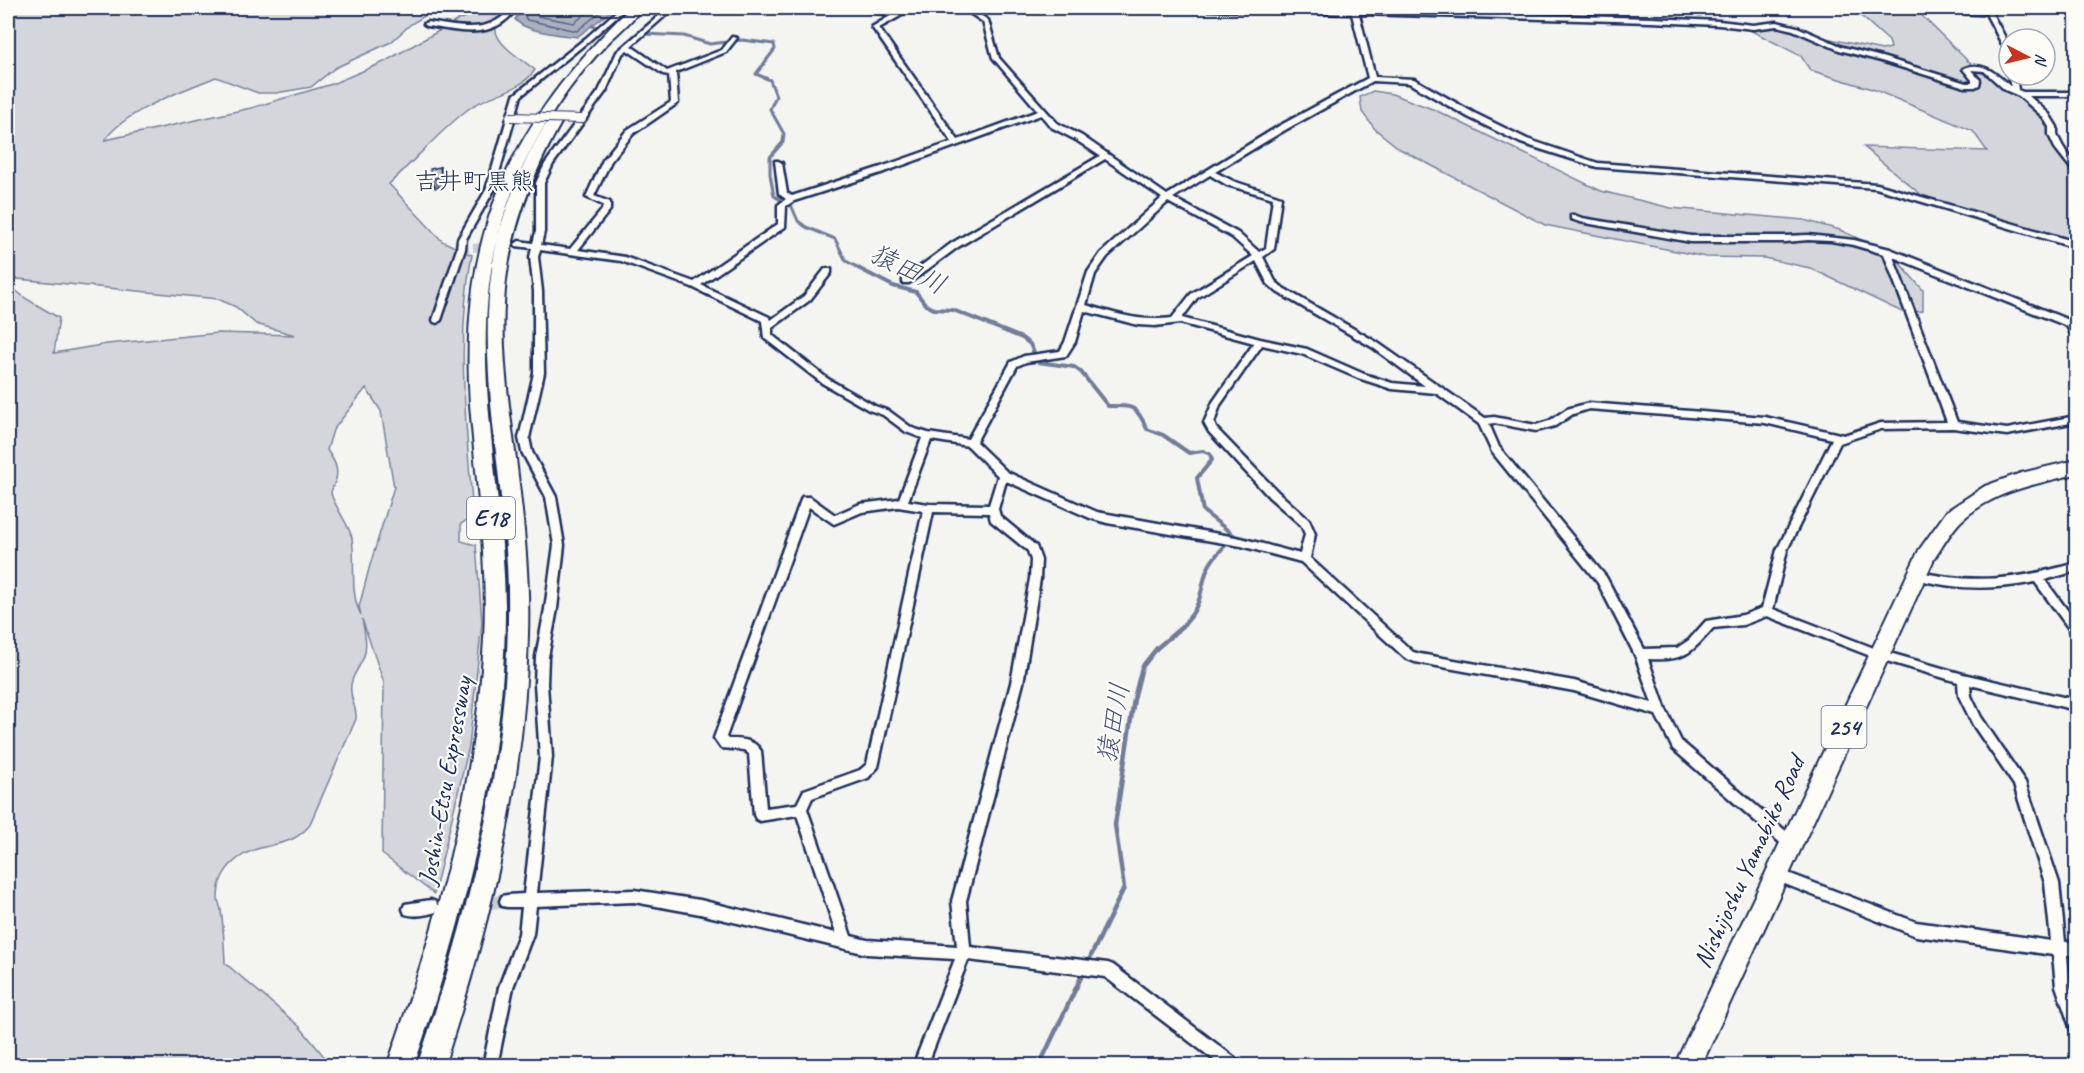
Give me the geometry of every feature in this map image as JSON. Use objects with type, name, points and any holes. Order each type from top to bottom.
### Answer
[{"type":"highway","name":"Joshin-Etsu Expressway","points":[[400,1065],[428,981],[465,844],[485,736],[491,684],[495,590],[476,342],[479,285],[484,257],[506,185],[543,115],[586,58],[636,8]]},
{"type":"highway","name":"Joshin-Etsu Expressway","points":[[430,1065],[458,979],[492,844],[504,783],[516,681],[517,573],[495,336],[501,256],[522,186],[558,115],[597,61],[651,8]]},
{"type":"highway","name":"Nishijoshu Yamabiko Road","points":[[1686,1065],[1877,654],[1926,555],[1954,516],[1992,491],[2021,480],[2076,466]]},
{"type":"street","points":[[427,24],[480,30],[501,23],[509,17],[514,8]]},
{"type":"street","points":[[437,320],[461,249],[462,238],[489,189],[518,95],[623,8]]},
{"type":"street","points":[[490,1065],[506,987],[526,934],[546,757],[541,684],[542,657],[559,546],[550,497],[525,443],[539,373],[538,291],[534,257],[538,247],[540,183],[549,164],[602,91],[619,53],[671,8]]},
{"type":"street","points":[[860,8],[900,14]]},
{"type":"street","points":[[910,8],[875,27],[956,143]]},
{"type":"street","points":[[965,8],[986,21],[996,58],[1054,125],[1167,198],[1235,235],[1258,256],[1271,282],[1280,290],[1375,345],[1483,422],[1496,449],[1602,580],[1641,654],[1660,711],[1677,745],[1790,843]]},
{"type":"street","points":[[1207,8],[1355,10],[1651,20],[1753,27],[1777,24],[1795,28],[1840,49],[1883,59],[1965,85],[1975,85],[1976,80],[1967,69],[1982,68],[2008,88],[2018,92],[2046,116],[2053,127],[2053,135],[2059,148],[2076,169]]},
{"type":"street","points":[[1986,8],[1997,29]]},
{"type":"street","points":[[1355,10],[1372,79]]},
{"type":"street","points":[[672,74],[678,68],[724,51],[734,38]]},
{"type":"street","points":[[626,46],[665,73],[672,74]]},
{"type":"street","points":[[573,251],[606,210],[607,204],[590,197],[607,160],[630,132],[674,103],[676,97],[672,74]]},
{"type":"street","points":[[971,443],[1014,364],[1024,359],[1063,354],[1070,342],[1091,273],[1104,255],[1167,198],[1282,128],[1372,79],[1411,81],[1471,115],[1524,141],[1597,165],[1877,186],[2076,245]]},
{"type":"street","points":[[2016,87],[2018,92]]},
{"type":"street","points":[[2018,92],[2076,94]]},
{"type":"street","points":[[695,285],[782,225],[782,205],[791,199],[1042,112]]},
{"type":"street","points":[[510,117],[582,119]]},
{"type":"street","points":[[906,281],[955,245],[1105,156]]},
{"type":"street","points":[[778,164],[783,194],[791,199]]},
{"type":"street","points":[[1176,319],[1194,297],[1269,249],[1277,197],[1230,183],[1209,172]]},
{"type":"street","points":[[1574,217],[1691,239],[1800,237],[1887,250],[2071,324],[2076,336]]},
{"type":"street","points":[[519,244],[622,259],[695,285],[766,319],[767,336],[825,381],[872,408],[886,413],[909,430],[928,436],[971,443],[1003,475],[1107,519],[1241,542],[1304,559],[1409,655],[1419,659],[1574,686],[1660,711]]},
{"type":"street","points":[[1887,250],[1953,425]]},
{"type":"street","points":[[768,327],[807,298],[828,272]]},
{"type":"street","points":[[1081,308],[1138,322],[1155,323],[1176,319],[1260,342],[1304,351],[1361,376],[1392,386],[1441,391]]},
{"type":"street","points":[[1260,342],[1216,404],[1209,423],[1212,430],[1273,494],[1305,523],[1310,534],[1304,559]]},
{"type":"street","points":[[1483,422],[1494,420],[1536,428],[1552,424],[1570,411],[1589,406],[1765,420],[1843,438]]},
{"type":"street","points":[[1767,611],[1782,550],[1836,441],[1881,426],[1953,425],[2007,432],[2076,419]]},
{"type":"street","points":[[902,504],[928,436]]},
{"type":"street","points":[[920,1065],[964,953],[959,902],[1017,683],[1035,569],[1036,560],[1032,549],[995,518],[993,509],[1003,475]]},
{"type":"street","points":[[801,809],[760,815],[755,751],[746,746],[725,744],[720,738],[806,500],[834,520],[860,507],[902,504],[929,508],[993,509]]},
{"type":"street","points":[[846,942],[801,809],[808,794],[864,774],[872,767],[929,508]]},
{"type":"street","points":[[1916,575],[1939,582],[1971,585],[2038,578],[2076,567]]},
{"type":"street","points":[[2038,578],[2076,630]]},
{"type":"street","points":[[1641,654],[1678,655],[1688,648],[1710,624],[1743,620],[1767,611],[1877,654],[1963,680],[2076,705]]},
{"type":"street","points":[[1963,680],[1965,696],[1977,721],[2019,782],[2052,883],[2063,986],[2076,1025]]},
{"type":"street","points":[[1775,874],[1916,929],[2058,949],[2076,948]]},
{"type":"street","points":[[507,901],[634,896],[700,907],[867,947],[964,953],[1108,970],[1234,1065]]},
{"type":"street","points":[[410,909],[431,907]]},
{"type":"shaded area","points":[[8,8],[438,8],[411,24],[391,42],[335,68],[311,87],[276,93],[258,93],[216,77],[140,111],[126,120],[105,140],[251,108],[332,84],[384,62],[458,20],[491,8],[509,8],[499,17],[496,26],[497,34],[509,50],[535,70],[512,89],[467,110],[389,184],[442,241],[472,255],[467,287],[463,353],[473,516],[461,524],[461,541],[476,545],[482,622],[469,746],[434,894],[382,854],[384,683],[362,619],[366,647],[351,686],[356,719],[309,826],[294,838],[255,850],[238,858],[226,871],[219,888],[218,900],[223,924],[225,963],[300,1027],[331,1065],[8,1065],[8,284],[25,298],[59,318],[54,353],[107,344],[218,333],[295,335],[256,324],[236,307],[218,299],[8,278]],"holes":[[[366,388],[381,411],[394,487],[359,607],[361,615],[355,597],[352,538],[332,496],[337,471],[327,450],[333,430]]]},
{"type":"shaded area","points":[[1852,8],[1914,8],[1977,70],[1997,82],[1997,87],[2006,87],[2019,95],[2047,122],[2051,141],[2076,173],[2076,241],[1925,198],[1864,147],[1987,151],[1973,131],[1875,90],[1810,70],[1801,56],[1748,29],[1779,28],[1882,50],[1891,48],[1889,41]]},
{"type":"shaded area","points":[[1373,91],[1392,94],[1435,110],[1601,191],[1671,208],[1804,220],[1840,230],[1892,254],[1923,290],[1923,311],[1904,313],[1810,268],[1764,258],[1706,257],[1545,225],[1400,149],[1375,129],[1362,112],[1360,97]]},
{"type":"water","points":[[524,8],[615,8],[577,37],[526,27],[515,19]]},
{"type":"building","points":[[440,167],[441,177],[431,179],[430,169]]},
{"type":"waterway","points":[[592,26],[599,27]]},
{"type":"waterway","points":[[645,34],[684,36],[710,44],[742,40],[774,44],[775,49],[756,74],[770,80],[776,96],[770,109],[784,134],[783,142],[770,157],[774,196],[792,207],[798,221],[806,227],[835,239],[846,261],[859,268]]},
{"type":"waterway","name":"猿田川","points":[[856,267],[893,286],[916,292],[926,305],[934,309],[953,310],[1022,338],[1030,344],[1038,362],[1074,367],[1081,372],[1108,406],[1133,409],[1140,415],[1147,429],[1163,435],[1189,453],[1203,451],[1210,454],[1212,460],[1197,478],[1203,511],[1235,536],[1211,562],[1199,601],[1190,617]]},
{"type":"waterway","name":"猿田川","points":[[1087,964],[1124,888],[1115,825],[1134,699],[1142,667],[1157,648],[1191,616]]},
{"type":"waterway","name":"猿田川","points":[[1039,1066],[1084,971]]},
{"type":"tunnel","points":[[461,249],[519,244]]},
{"type":"tunnel","points":[[451,906],[507,901]]},
{"type":"district","name":"吉井町黒熊","points":[[474,181]]}]
